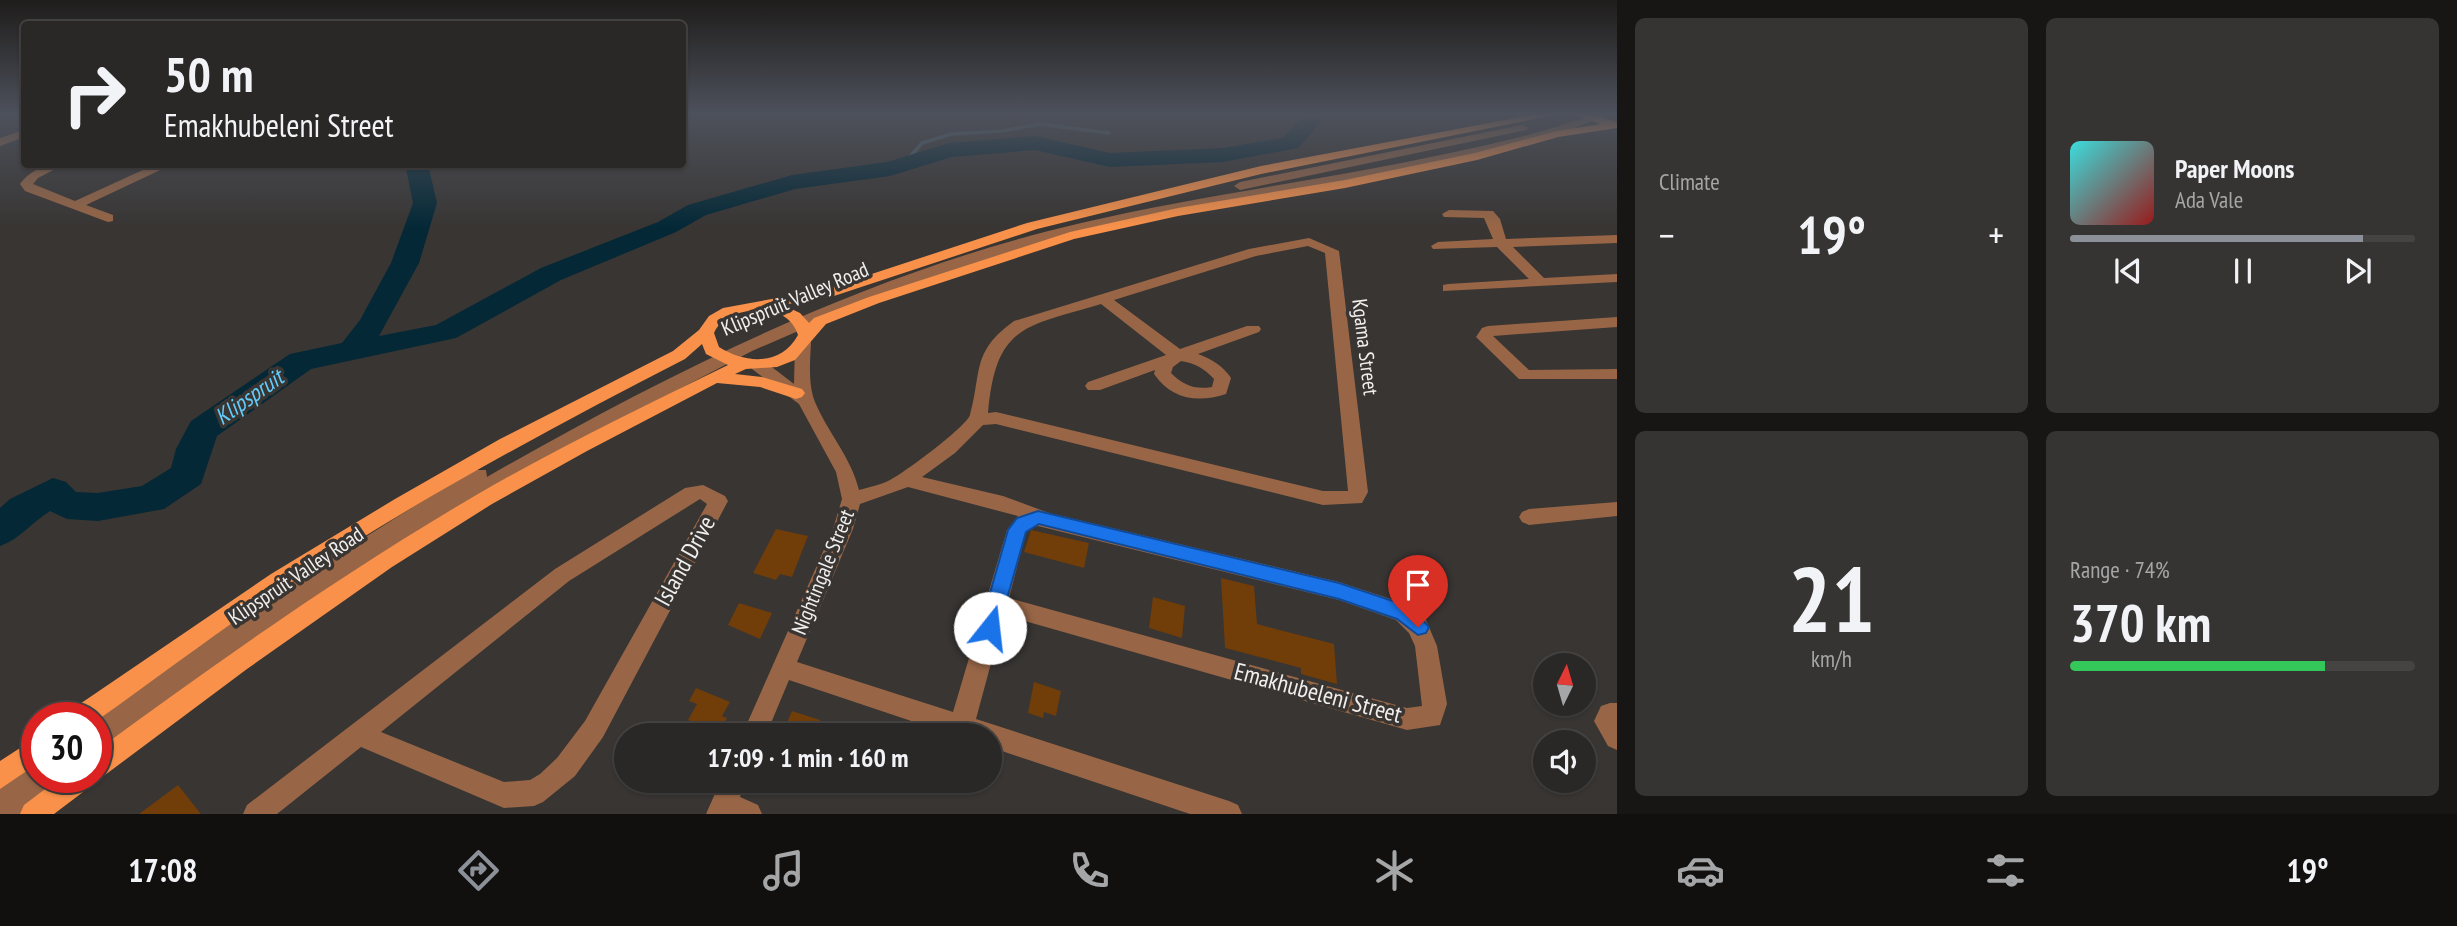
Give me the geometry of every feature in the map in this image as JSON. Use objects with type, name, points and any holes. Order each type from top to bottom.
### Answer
[{"type":"main road","name":"Klipspruit Valley Road","points":[[112,755],[351,584],[474,506],[641,414],[714,379],[728,354],[720,315],[749,306],[818,296],[1021,229],[1261,170],[1355,152]]},
{"type":"main road","name":"Klipspruit Valley Road","points":[[800,328],[863,304],[1070,236],[1178,212],[1345,184],[1491,152]]},
{"type":"main road","points":[[728,354],[786,358],[800,328],[772,307],[749,306]]},
{"type":"main road","name":"Klipspruit Valley Road","points":[[103,702],[279,580],[402,504],[518,438],[679,355],[728,354]]},
{"type":"main road","points":[[714,379],[744,379],[801,397]]},
{"type":"main road","points":[[0,776],[21,761]]},
{"type":"main road","points":[[33,814],[61,793]]},
{"type":"street","name":"Klipspruit Valley Road","points":[[112,716],[222,639],[460,486],[728,354],[800,328],[873,294],[1043,237],[1178,206],[1356,177],[1468,152]]},
{"type":"street","points":[[50,168],[34,175],[26,184],[108,218]]},
{"type":"street","points":[[76,205],[158,168]]},
{"type":"street","points":[[1449,214],[1488,214],[1493,219],[1501,243],[1540,282]]},
{"type":"street","points":[[1438,246],[1617,239]]},
{"type":"street","name":"Kgama Street","points":[[1299,242],[1318,243],[1332,251],[1355,451],[1358,492],[1355,498],[1323,498],[996,418],[978,420],[987,362],[1000,338],[1020,324],[1187,270],[1299,242]]},
{"type":"street","points":[[1448,288],[1617,278]]},
{"type":"street","points":[[1101,297],[1178,356]]},
{"type":"street","points":[[1617,322],[1488,331],[1484,337],[1525,375],[1617,374]]},
{"type":"street","name":"Nightingale Street","points":[[800,328],[801,397]]},
{"type":"street","points":[[1094,386],[1253,329]]},
{"type":"street","name":"Klipspruit Valley Road","points":[[112,734],[466,496],[728,354]]},
{"type":"street","name":"Nightingale Street","points":[[728,354],[801,397],[845,472],[852,499],[843,529],[759,723]]},
{"type":"street","points":[[852,499],[875,494],[906,480],[978,420]]},
{"type":"street","points":[[906,480],[992,500],[1046,518]]},
{"type":"street","name":"Island Drive","points":[[256,814],[573,567],[692,493],[703,492],[718,500],[594,729],[566,767],[550,783],[534,793],[504,795],[360,735]]},
{"type":"street","points":[[1529,517],[1617,509]]},
{"type":"street","points":[[962,723],[1017,530],[1031,519],[1046,518]]},
{"type":"street","name":"Emakhubeleni Street","points":[[997,604],[1407,719],[1431,717],[1435,704],[1426,646],[1418,627],[1404,613],[1339,591],[1046,518]]},
{"type":"street","points":[[784,668],[959,723]]},
{"type":"street","points":[[1617,714],[1610,714],[1606,721],[1617,738]]},
{"type":"street","points":[[1002,737],[1229,814]]},
{"type":"street","points":[[0,801],[21,785]]},
{"type":"street","points":[[5,814],[33,793]]},
{"type":"street","points":[[726,799],[749,814]]},
{"type":"building","points":[[776,529],[808,536],[792,577],[780,574],[776,580],[753,573]]},
{"type":"building","points":[[1031,530],[1089,543],[1084,568],[1024,552]]},
{"type":"building","points":[[1221,578],[1254,586],[1257,624],[1334,644],[1337,684],[1301,674],[1301,668],[1225,648]]},
{"type":"building","points":[[1153,597],[1185,606],[1182,638],[1149,628]]},
{"type":"building","points":[[739,603],[772,613],[760,639],[728,625]]},
{"type":"building","points":[[1034,682],[1061,691],[1056,716],[1044,712],[1043,718],[1028,713]]},
{"type":"building","points":[[696,688],[730,702],[722,716],[727,718],[724,723],[695,723],[688,720],[697,704],[689,701]]},
{"type":"building","points":[[792,711],[820,720],[819,723],[787,723]]},
{"type":"building","points":[[178,785],[201,814],[139,814]]},
{"type":"waterway","points":[[902,166],[914,152]]},
{"type":"waterway","points":[[0,531],[23,509],[53,492],[67,505],[98,507],[151,499],[188,475],[193,449],[203,429],[301,361],[445,332],[551,274],[667,227],[697,210],[792,182],[890,169],[943,152]]},
{"type":"waterway","points":[[1075,152],[1110,160],[1240,152]]},
{"type":"waterway","name":"Klipspruit","points":[[354,348],[373,323],[405,263],[425,203],[417,168]]},
{"type":"route","points":[[990,628],[1017,530],[1023,523],[1038,517],[1339,591],[1404,613],[1418,627]]}]
